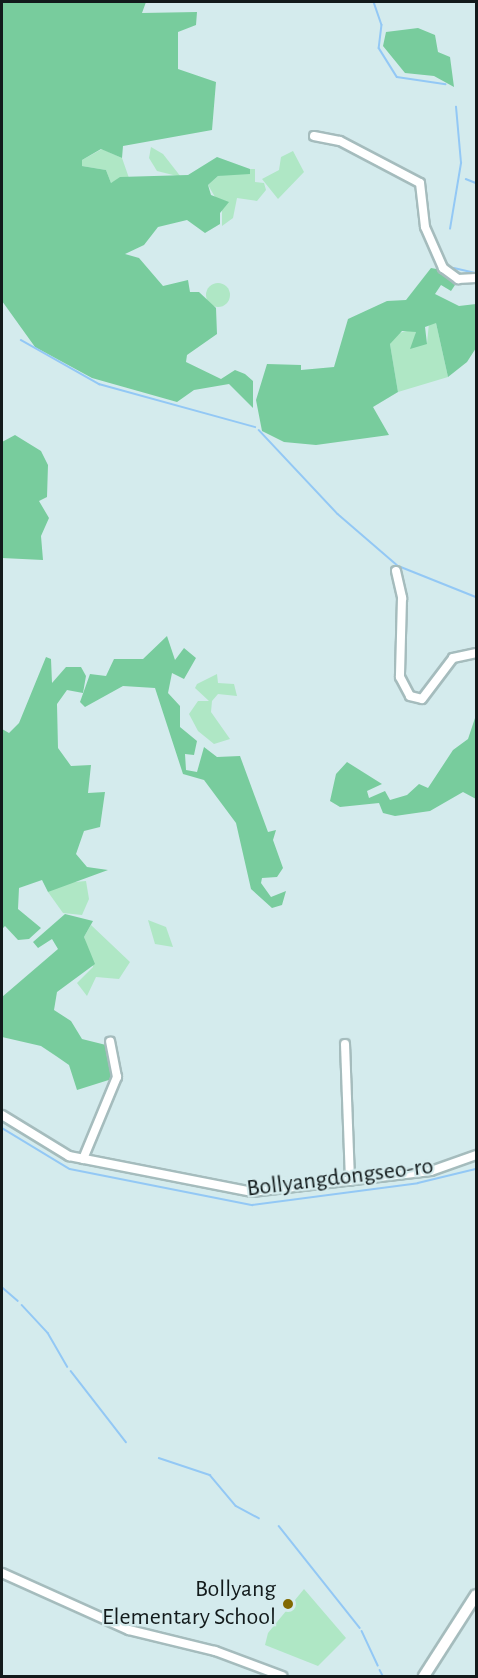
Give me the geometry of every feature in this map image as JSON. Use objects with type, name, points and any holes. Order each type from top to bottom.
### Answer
[{"type":"main road","points":[[424,1677],[477,1595]]},
{"type":"street","points":[[314,136],[340,141],[420,183],[425,227],[443,268],[458,279],[477,278]]},
{"type":"street","points":[[396,571],[402,598],[400,677],[410,696],[422,699],[453,658],[477,653]]},
{"type":"street","points":[[83,1158],[117,1077],[110,1042]]},
{"type":"street","points":[[345,1044],[350,1181]]},
{"type":"street","name":"Bollyangdongseo-ro","points":[[2,1115],[22,1124],[50,1147],[83,1158],[252,1192],[431,1171],[477,1155]]},
{"type":"street","points":[[2,1572],[129,1630],[214,1651],[282,1677]]},
{"type":"green space","points":[[2,2],[146,2],[142,13],[197,12],[196,25],[178,32],[178,69],[216,82],[212,130],[123,146],[122,158],[101,149],[82,160],[82,166],[106,170],[111,183],[120,177],[188,175],[217,157],[250,169],[250,174],[218,176],[208,185],[211,195],[229,202],[220,213],[220,224],[205,233],[187,220],[158,227],[144,245],[125,254],[139,258],[163,286],[188,280],[190,292],[199,292],[216,308],[217,334],[187,355],[186,362],[221,379],[235,370],[245,374],[253,381],[253,408],[229,384],[194,390],[177,402],[92,378],[35,347],[2,301]]},
{"type":"green space","points":[[418,28],[435,35],[438,52],[450,57],[454,87],[434,76],[405,73],[383,46],[386,32]]},
{"type":"green space","points":[[151,147],[163,154],[181,177],[157,171],[149,158]]},
{"type":"green space","points":[[102,149],[122,158],[129,178],[111,183],[106,170],[82,166],[82,160]]},
{"type":"green space","points":[[293,151],[304,172],[278,199],[262,179],[279,170],[281,157]]},
{"type":"green space","points":[[255,169],[255,182],[264,183],[266,190],[257,201],[237,198],[233,218],[222,226],[222,209],[208,185],[218,176]]},
{"type":"green space","points":[[431,268],[442,270],[455,285],[451,291],[441,285],[435,294],[459,306],[476,304],[476,348],[467,362],[448,377],[436,323],[425,327],[427,344],[410,349],[416,332],[402,331],[390,344],[398,392],[373,407],[389,435],[316,445],[284,442],[262,431],[256,400],[267,364],[301,365],[301,370],[334,367],[348,319],[387,301],[406,300]]},
{"type":"green space","points":[[218,283],[223,284],[229,290],[229,300],[223,306],[218,307],[213,306],[207,300],[206,295],[207,290],[213,284]]},
{"type":"green space","points":[[429,323],[436,323],[448,377],[398,392],[390,344],[395,334],[411,330],[416,332],[414,341],[427,343]]},
{"type":"green space","points":[[15,435],[41,451],[48,465],[47,497],[39,501],[49,518],[41,536],[43,560],[2,558],[2,442]]},
{"type":"green space","points":[[167,636],[175,660],[184,648],[196,658],[184,679],[172,673],[168,693],[180,706],[180,727],[197,741],[194,755],[185,754],[186,770],[197,772],[204,747],[217,757],[240,756],[268,832],[276,830],[273,840],[283,868],[277,877],[262,878],[261,883],[271,897],[286,891],[282,905],[272,908],[251,889],[236,823],[204,780],[183,774],[155,688],[123,686],[85,707],[80,702],[90,674],[106,676],[114,659],[143,659]]},
{"type":"green space","points":[[46,657],[51,659],[52,683],[66,667],[81,667],[86,676],[83,693],[67,690],[57,704],[58,748],[71,766],[91,765],[88,793],[105,792],[100,827],[84,831],[76,854],[87,867],[108,870],[48,892],[42,880],[19,888],[18,909],[41,928],[29,939],[18,940],[5,926],[2,929],[2,729],[9,733],[19,723]]},
{"type":"green space","points":[[217,674],[218,683],[234,684],[237,696],[218,694],[212,701],[211,712],[230,739],[214,744],[198,731],[189,714],[198,701],[209,701],[195,688],[197,684]]},
{"type":"green space","points":[[476,715],[476,799],[463,792],[430,811],[395,816],[383,813],[379,803],[340,807],[330,801],[336,774],[347,762],[382,784],[367,791],[369,798],[385,791],[390,800],[407,795],[419,784],[428,788],[453,750],[468,739]]},
{"type":"green space","points":[[86,881],[89,899],[82,915],[63,913],[48,892],[64,883]]},
{"type":"green space","points":[[65,914],[93,921],[84,937],[95,964],[57,992],[54,1010],[71,1021],[82,1039],[106,1045],[115,1078],[77,1090],[69,1065],[41,1046],[2,1037],[2,997],[58,949],[52,939],[38,948],[33,942]]},
{"type":"green space","points":[[148,920],[166,927],[173,947],[155,944]]},
{"type":"green space","points":[[91,925],[130,962],[119,979],[96,977],[87,996],[77,983],[93,967],[84,937]]},
{"type":"green space","points":[[304,1589],[346,1638],[318,1666],[265,1645],[268,1633]]},
{"type":"waterway","points":[[374,2],[382,25],[379,48],[397,77],[445,84]]},
{"type":"waterway","points":[[450,229],[461,163],[456,107]]},
{"type":"waterway","points":[[466,179],[476,183]]},
{"type":"waterway","points":[[454,268],[476,273]]},
{"type":"waterway","points":[[21,340],[99,384],[255,427]]},
{"type":"waterway","points":[[259,430],[338,514],[397,565]]},
{"type":"waterway","points":[[401,567],[476,597]]},
{"type":"waterway","points":[[2,1128],[70,1169],[252,1205],[418,1183],[476,1169]]},
{"type":"waterway","points":[[2,1287],[18,1301]]},
{"type":"waterway","points":[[22,1305],[48,1333],[68,1367]]},
{"type":"waterway","points":[[71,1371],[126,1442]]},
{"type":"waterway","points":[[159,1458],[210,1475],[236,1506],[259,1518]]},
{"type":"waterway","points":[[279,1526],[360,1628]]},
{"type":"waterway","points":[[362,1631],[378,1665]]},
{"type":"waterway","points":[[380,1670],[383,1676]]},
{"type":"place","name":"Bollyang Elementary School","points":[[288,1604]]}]
